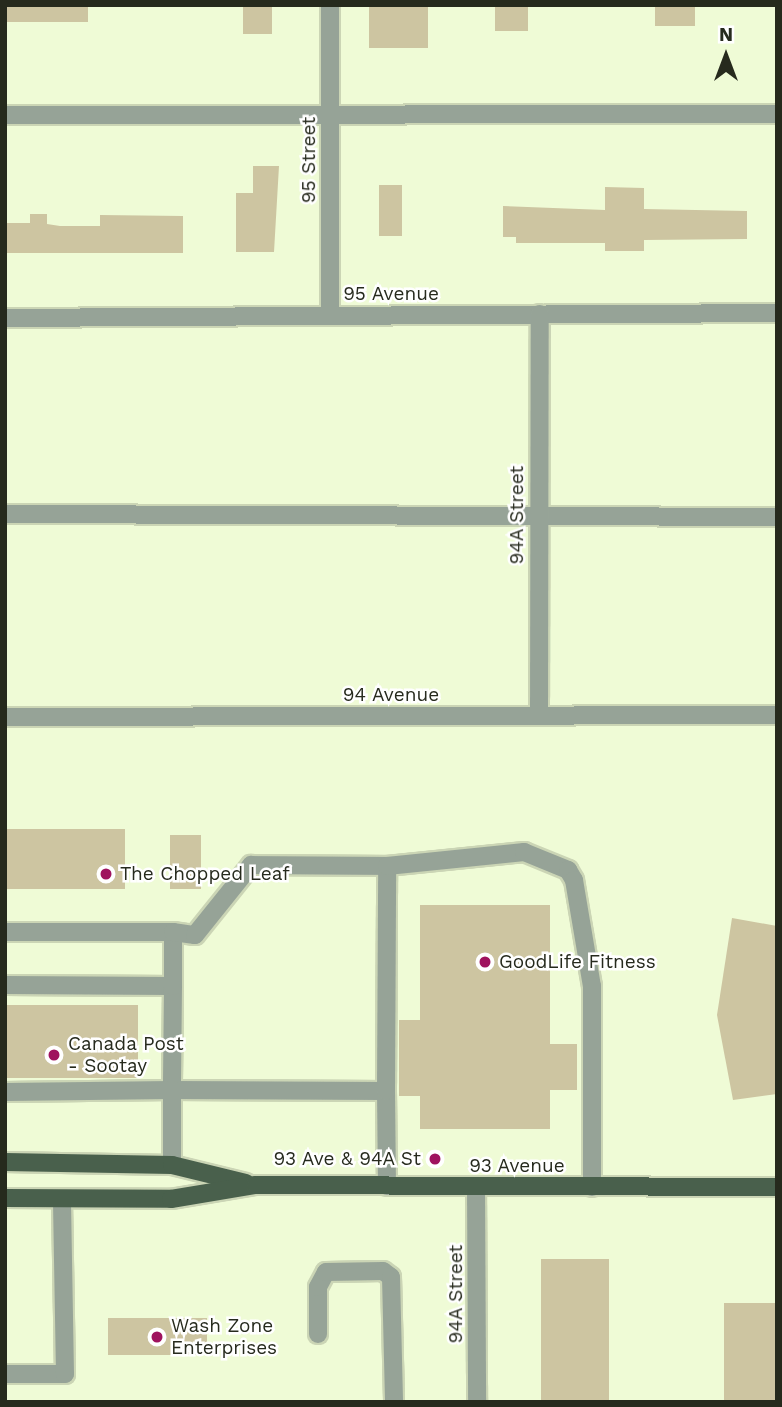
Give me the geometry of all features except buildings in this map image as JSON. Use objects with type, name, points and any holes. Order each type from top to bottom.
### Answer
[{"type":"main road","name":"93 Avenue","points":[[5,1162],[172,1165],[256,1185]]},
{"type":"main road","name":"93 Avenue","points":[[5,1198],[170,1199],[256,1185],[777,1187]]},
{"type":"street","name":"95 Street","points":[[330,5],[330,316]]},
{"type":"street","points":[[5,115],[777,114]]},
{"type":"street","name":"95 Avenue","points":[[5,318],[777,313]]},
{"type":"street","name":"94A Street","points":[[539,716],[540,314]]},
{"type":"street","points":[[5,514],[777,517]]},
{"type":"street","name":"94 Avenue","points":[[5,717],[777,715]]},
{"type":"street","points":[[5,932],[173,932],[195,935],[251,865],[387,866],[524,852],[568,870],[574,880],[592,986],[592,1187]]},
{"type":"street","points":[[387,866],[387,1186]]},
{"type":"street","points":[[172,1165],[173,932]]},
{"type":"street","points":[[5,985],[173,986]]},
{"type":"street","points":[[5,1093],[172,1090],[386,1091]]},
{"type":"street","name":"94A Street","points":[[477,1187],[477,1402]]},
{"type":"street","points":[[5,1374],[65,1374],[62,1199]]},
{"type":"street","points":[[318,1334],[318,1287],[326,1272],[383,1271],[391,1278],[394,1402]]},
{"type":"place","name":"The Chopped Leaf","points":[[106,874]]},
{"type":"place","name":"GoodLife Fitness","points":[[485,962]]},
{"type":"place","name":"Canada Post - Sootay","points":[[54,1055]]},
{"type":"place","name":"93 Ave & 94A St","points":[[435,1159]]},
{"type":"place","name":"Wash Zone Enterprises","points":[[157,1337]]}]
